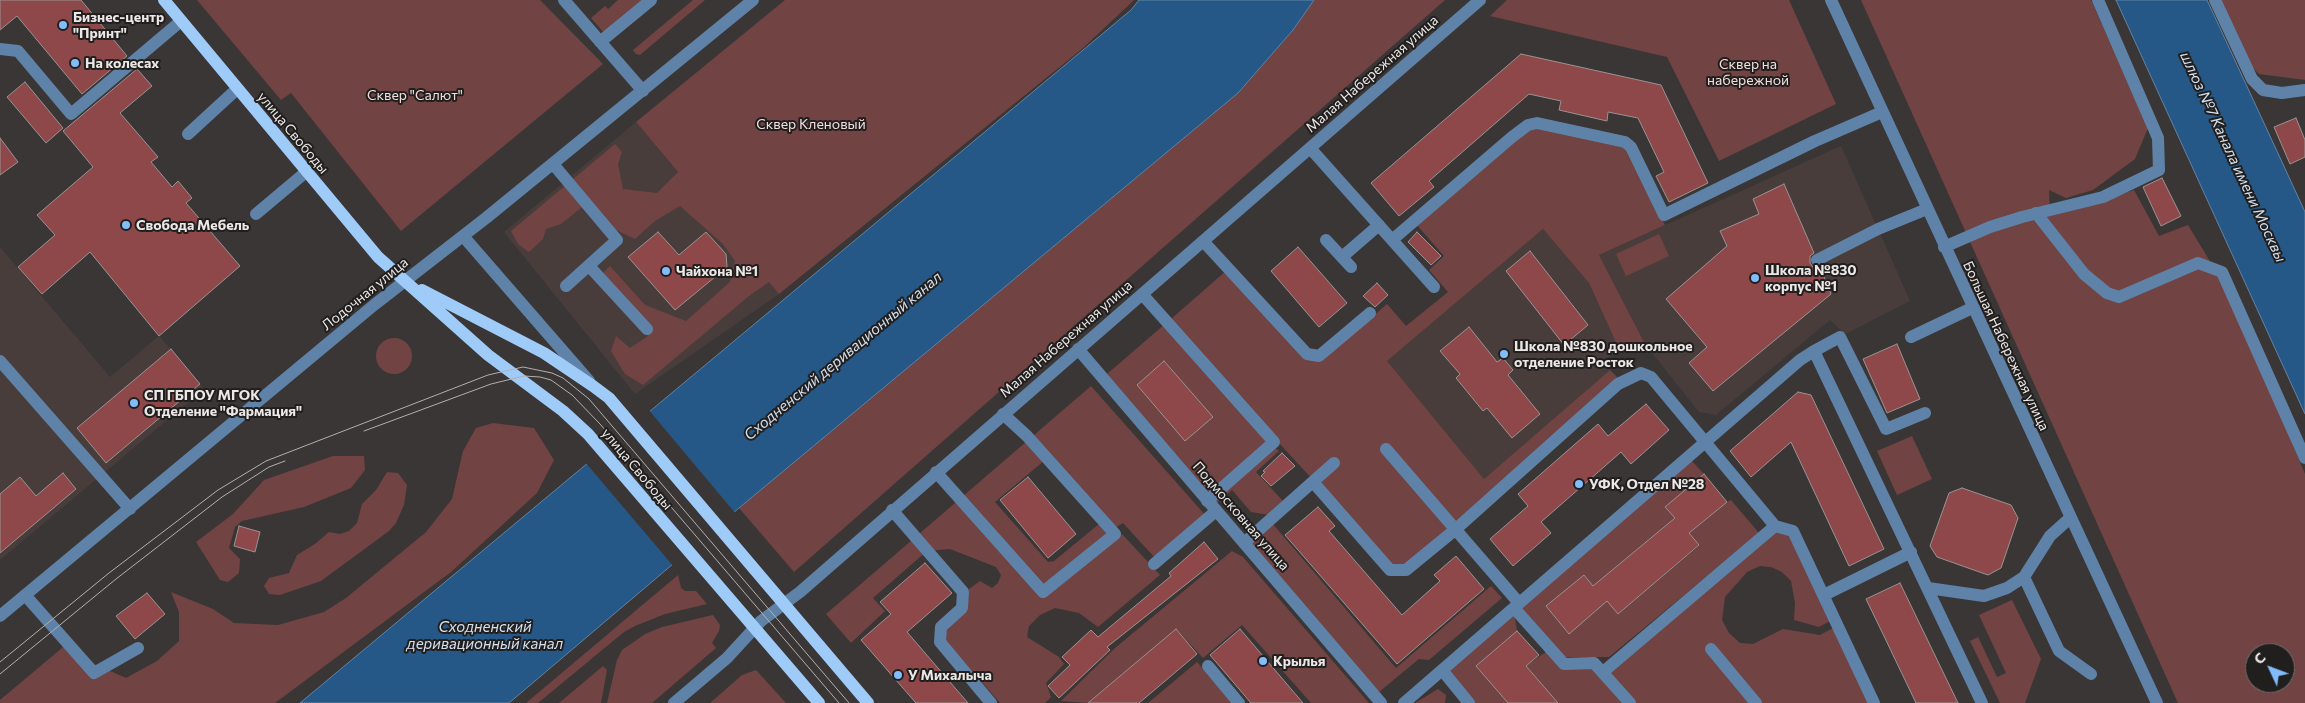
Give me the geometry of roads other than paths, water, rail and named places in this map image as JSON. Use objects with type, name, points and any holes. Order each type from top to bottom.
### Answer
[{"type":"main road","name":"улица Свободы","points":[[164,0],[378,257],[488,355],[563,411],[588,434],[819,703]]},
{"type":"main road","name":"улица Свободы","points":[[404,281],[544,353],[593,386],[618,409],[868,703]]},
{"type":"street","points":[[564,0],[643,91]]},
{"type":"street","points":[[600,42],[651,0]]},
{"type":"street","name":"Лодочная улица","points":[[0,616],[404,281],[553,164],[753,0]]},
{"type":"street","name":"Малая Набережная улица","points":[[674,703],[727,658],[755,628],[1480,0]]},
{"type":"street","name":"Большая Набережная улица","points":[[1831,0],[1972,308],[2157,703]]},
{"type":"street","points":[[1944,246],[1990,227],[2036,213],[2103,197],[2159,170],[2158,138],[2098,0]]},
{"type":"street","points":[[2214,0],[2252,79],[2263,90],[2282,93],[2305,90]]},
{"type":"street","points":[[0,49],[18,50],[70,114],[181,21]]},
{"type":"street","points":[[188,134],[237,89]]},
{"type":"street","points":[[1392,240],[1512,137],[1528,126],[1537,123],[1625,142],[1631,147],[1664,215],[1815,141],[1882,112]]},
{"type":"street","points":[[1310,148],[1434,287]]},
{"type":"street","points":[[553,164],[617,240],[566,286]]},
{"type":"street","points":[[256,214],[306,172]]},
{"type":"street","points":[[1816,260],[1878,229],[1927,209]]},
{"type":"street","points":[[2036,213],[2084,274],[2107,292],[2119,296],[2198,263],[2222,272],[2305,458]]},
{"type":"street","points":[[1342,257],[1378,225]]},
{"type":"street","name":"улица Свободы","points":[[463,236],[593,386]]},
{"type":"street","points":[[1326,240],[1351,267]]},
{"type":"street","points":[[1202,241],[1307,354],[1319,356],[1370,313]]},
{"type":"street","points":[[589,266],[646,329]]},
{"type":"street","points":[[1142,294],[1274,442],[1207,501]]},
{"type":"street","points":[[1911,337],[1972,308]]},
{"type":"street","points":[[1404,703],[1800,360],[1814,351],[1840,337],[1886,430],[1925,413]]},
{"type":"street","name":"Подмосковная улица","points":[[1078,349],[1382,703]]},
{"type":"street","points":[[1814,351],[1982,703]]},
{"type":"street","points":[[0,361],[130,508]]},
{"type":"street","points":[[1313,482],[1390,570],[1406,570],[1456,529],[1618,384],[1641,373],[1651,377],[1775,526],[1793,531],[1874,703]]},
{"type":"street","points":[[936,472],[1043,592],[1115,534],[1027,436],[1003,414]]},
{"type":"street","points":[[1386,449],[1456,529],[1564,664],[1594,663],[1630,703]]},
{"type":"street","points":[[1244,543],[1334,463]]},
{"type":"street","points":[[892,510],[963,592],[962,608],[940,627],[940,642],[992,703]]},
{"type":"street","points":[[1154,564],[1216,511]]},
{"type":"street","points":[[1928,588],[1984,596],[2007,588],[2024,577],[2050,536],[2070,518]]},
{"type":"street","points":[[1603,672],[1775,526]]},
{"type":"street","points":[[1824,595],[1911,552]]},
{"type":"street","points":[[2024,577],[2058,651],[2091,674]]},
{"type":"street","points":[[26,595],[54,630],[94,673],[138,648]]},
{"type":"street","points":[[1711,649],[1756,703]]},
{"type":"street","points":[[1208,666],[1239,703]]},
{"type":"street","points":[[1442,670],[1469,703]]},
{"type":"water","name":"Сходненский деривационный канал","points":[[1139,0],[1314,0],[1293,30],[1238,93],[739,508],[509,703],[300,703],[1131,10]]},
{"type":"water","name":"шлюз №7 Канала имени Москвы","points":[[2116,0],[2207,0],[2305,212],[2305,414]]},
{"type":"tram line","points":[[0,662],[109,573],[218,490],[266,461],[488,375],[523,367],[552,373],[563,378],[589,399],[849,703]]},
{"type":"tram line","points":[[364,431],[491,384],[524,376],[551,380],[572,395],[600,424],[839,703]]},
{"type":"tram line","points":[[0,674],[116,579],[222,497],[269,467],[285,461]]},
{"type":"place","name":"Бизнес-центр \"Принт\"","points":[[63,25]]},
{"type":"place","name":"На колесах","points":[[75,63]]},
{"type":"place","name":"Свобода Мебель","points":[[126,225]]},
{"type":"place","name":"Чайхона №1","points":[[666,271]]},
{"type":"place","name":"Школа №830 корпус №1","points":[[1755,278]]},
{"type":"place","name":"Школа №830 дошкольное отделение Росток","points":[[1504,354]]},
{"type":"place","name":"СП ГБПОУ МГОК Отделение \"Фармация\"","points":[[134,403]]},
{"type":"place","name":"УФК, Отдел №28","points":[[1579,484]]},
{"type":"place","name":"Крылья","points":[[1263,661]]},
{"type":"place","name":"У Михалыча","points":[[898,675]]},
{"type":"park label","name":"Сквер на набережной","points":[[1748,72]]},
{"type":"park label","name":"Сквер \"Салют\"","points":[[415,95]]},
{"type":"park label","name":"Сквер Кленовый","points":[[811,124]]}]
